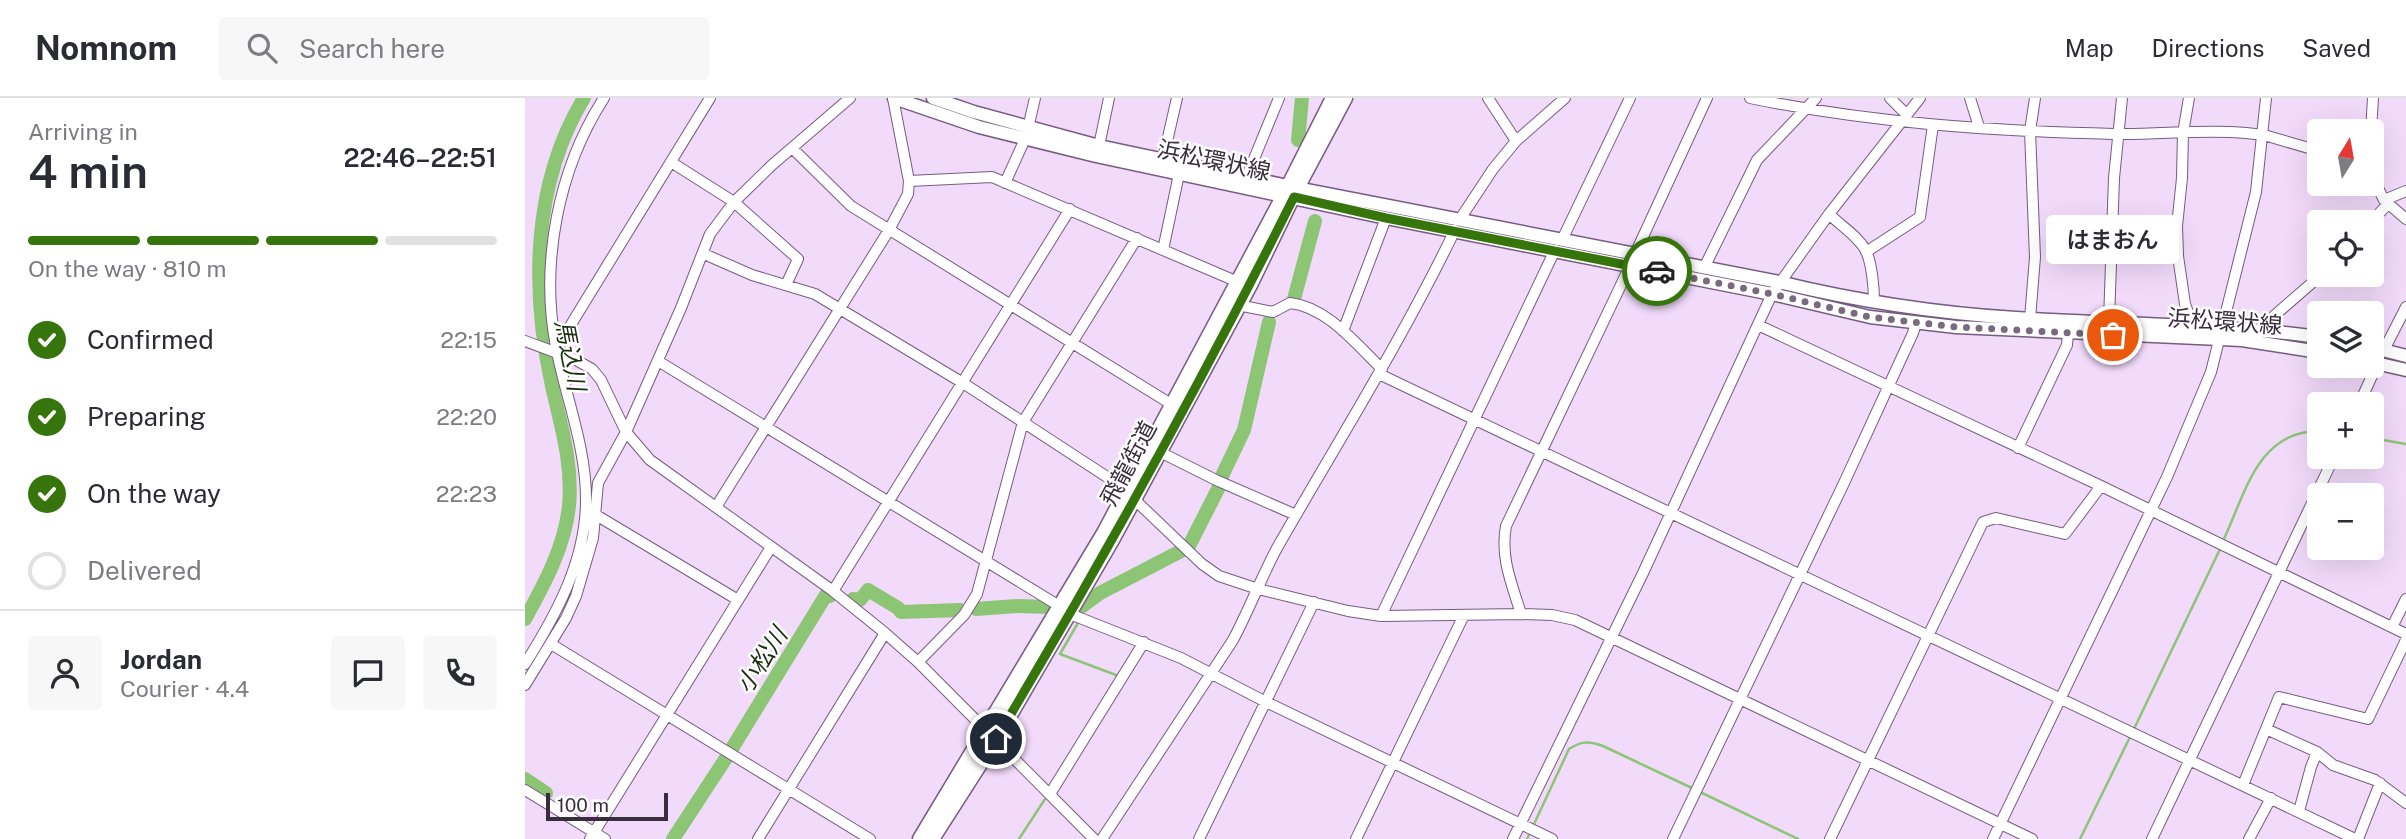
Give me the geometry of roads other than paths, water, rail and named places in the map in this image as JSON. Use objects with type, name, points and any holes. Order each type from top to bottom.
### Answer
[{"type":"highway","name":"飛龍街道","points":[[932,839],[1131,495],[1160,452],[1250,285],[1333,98]]},
{"type":"highway","name":"飛龍街道","points":[[1131,495],[1171,404],[1345,98]]},
{"type":"highway","name":"飛龍街道","points":[[920,839],[991,736]]},
{"type":"main road","name":"浜松環状線","points":[[893,98],[979,127],[1027,133],[1247,176],[1386,218],[1457,224]]},
{"type":"main road","name":"浜松環状線","points":[[933,98],[959,102],[1027,133],[1179,174],[1291,191],[1632,260],[1870,317],[1956,327],[2068,333],[2262,331],[2307,336]]},
{"type":"main road","name":"浜松環状線","points":[[1632,260],[1704,268],[1914,308],[2030,319],[2193,326],[2242,340],[2307,350]]},
{"type":"main road","points":[[2384,350],[2406,356]]},
{"type":"main road","points":[[2384,365],[2406,370]]},
{"type":"street","points":[[525,664],[557,611],[571,577],[581,541],[586,504],[585,474],[558,353],[552,288],[553,245],[564,183],[583,134],[604,98]]},
{"type":"street","points":[[558,353],[560,343],[575,317],[710,98]]},
{"type":"street","points":[[525,685],[551,644],[576,596],[593,538],[598,483],[626,432],[703,254],[709,234],[734,202],[850,98]]},
{"type":"street","points":[[716,508],[768,428],[889,230],[908,194],[909,181],[893,98]]},
{"type":"street","points":[[1005,183],[1027,133],[1035,98]]},
{"type":"street","points":[[1098,146],[1109,98]]},
{"type":"street","points":[[1163,159],[1177,98]]},
{"type":"street","points":[[1247,176],[1279,98]]},
{"type":"street","points":[[1488,98],[1516,141]]},
{"type":"street","points":[[1102,839],[1247,615],[1272,557],[1380,371],[1457,224],[1493,169],[1516,141],[1566,98]]},
{"type":"street","points":[[1381,616],[1630,98]]},
{"type":"street","points":[[1521,614],[1505,565],[1502,545],[1506,526],[1707,98]]},
{"type":"street","points":[[1750,98],[1804,109],[1902,118],[1933,125],[2117,134],[2230,131],[2264,135],[2307,148]]},
{"type":"street","points":[[1704,268],[1757,160],[1816,98]]},
{"type":"street","points":[[1890,98],[1902,118]]},
{"type":"street","points":[[1513,839],[1528,827],[1612,638],[1772,294],[1829,214],[1920,98]]},
{"type":"street","points":[[1970,98],[1979,127]]},
{"type":"street","points":[[2030,319],[2035,257],[2030,131],[2035,98]]},
{"type":"street","points":[[2109,321],[2117,134],[2122,98]]},
{"type":"street","points":[[2189,98],[2183,133],[2177,226],[2185,304],[2193,326]]},
{"type":"street","points":[[1993,839],[2186,435],[2211,372],[2256,192],[2266,98]]},
{"type":"street","points":[[2372,119],[2373,98]]},
{"type":"street","points":[[1866,252],[1920,217],[1933,125]]},
{"type":"street","points":[[792,148],[851,206],[1171,404]]},
{"type":"street","points":[[671,162],[734,202],[798,260],[786,285]]},
{"type":"street","points":[[1163,250],[1179,174]]},
{"type":"street","points":[[909,181],[992,177],[1238,282]]},
{"type":"street","points":[[2379,210],[2385,202],[2406,191]]},
{"type":"street","points":[[2382,196],[2385,202],[2406,219]]},
{"type":"street","points":[[833,591],[1070,209]]},
{"type":"street","points":[[1829,214],[1866,252],[1873,277],[1874,302]]},
{"type":"street","points":[[1342,331],[1386,218]]},
{"type":"street","points":[[918,662],[964,615],[978,594],[1023,422],[1137,238]]},
{"type":"street","points":[[703,254],[752,275],[815,294],[963,383],[1131,495],[1202,564],[1219,576],[1258,589],[1381,616],[1463,617],[1521,614],[1552,615],[1575,620],[2032,839]]},
{"type":"street","points":[[2262,331],[2275,315],[2307,287]]},
{"type":"street","points":[[1238,304],[1273,313],[1283,305],[1298,304],[1316,311],[1342,331],[1380,371],[1475,420],[2356,839],[2380,783]]},
{"type":"street","points":[[2384,340],[2406,307]]},
{"type":"street","points":[[1673,839],[1916,323]]},
{"type":"street","points":[[1758,325],[2101,486],[2406,634]]},
{"type":"street","points":[[2018,448],[2067,345],[2068,333]]},
{"type":"street","points":[[525,341],[592,369],[601,380],[626,432],[650,460],[833,591],[885,633],[918,662],[1094,839]]},
{"type":"street","points":[[657,361],[1066,610],[1144,642],[1552,839]]},
{"type":"street","points":[[1160,452],[1296,515]]},
{"type":"street","points":[[2152,839],[2328,469]]},
{"type":"street","points":[[1831,839],[1983,522],[1996,519],[2065,534],[2101,486]]},
{"type":"street","points":[[596,515],[737,600]]},
{"type":"street","points":[[592,836],[771,547]]},
{"type":"street","points":[[2392,627],[2406,599]]},
{"type":"street","points":[[1199,839],[1314,602]]},
{"type":"street","points":[[1356,839],[1463,617]]},
{"type":"street","points":[[758,839],[885,633]]},
{"type":"street","points":[[2243,785],[2279,697],[2368,719],[2406,640]]},
{"type":"street","points":[[1050,794],[1144,642]]},
{"type":"street","points":[[551,644],[870,839]]},
{"type":"street","points":[[2266,729],[2318,752],[2333,765],[2380,783],[2406,803]]},
{"type":"street","points":[[2299,811],[2318,752]]},
{"type":"street","points":[[525,790],[592,836],[605,839]]},
{"type":"street","points":[[2249,839],[2271,798]]},
{"type":"waterway","name":"馬込川","points":[[525,619],[558,550],[569,506],[568,460],[545,350],[539,275],[545,202],[554,166],[567,131],[584,98]]},
{"type":"waterway","name":"小松川","points":[[1298,140],[1302,98]]},
{"type":"waterway","name":"小松川","points":[[1294,299],[1315,221]]},
{"type":"waterway","name":"小松川","points":[[1221,478],[1244,430],[1269,322]]},
{"type":"waterway","points":[[2223,541],[2247,486],[2267,454],[2281,442],[2307,433]]},
{"type":"waterway","points":[[2384,440],[2406,444]]},
{"type":"waterway","name":"小松川","points":[[1189,546],[1220,485]]},
{"type":"waterway","points":[[2133,731],[2221,547]]},
{"type":"waterway","name":"小松川","points":[[1081,607],[1100,593],[1183,550]]},
{"type":"waterway","name":"小松川","points":[[853,599],[860,600],[868,590],[901,612],[960,610]]},
{"type":"waterway","name":"小松川","points":[[731,750],[826,595],[830,596]]},
{"type":"waterway","name":"小松川","points":[[976,609],[1049,607]]},
{"type":"waterway","points":[[1075,620],[1078,623],[1060,654],[1116,675]]},
{"type":"waterway","points":[[2080,839],[2130,737]]},
{"type":"waterway","points":[[1527,839],[1569,749],[1577,744],[1603,746],[1694,789]]},
{"type":"waterway","name":"小松川","points":[[673,839],[728,755]]},
{"type":"waterway","name":"小松川","points":[[525,779],[546,793]]},
{"type":"waterway","points":[[1700,792],[1798,839]]},
{"type":"waterway","points":[[1019,839],[1045,799]]},
{"type":"place","name":"はまおん","points":[[2113,335]]}]
